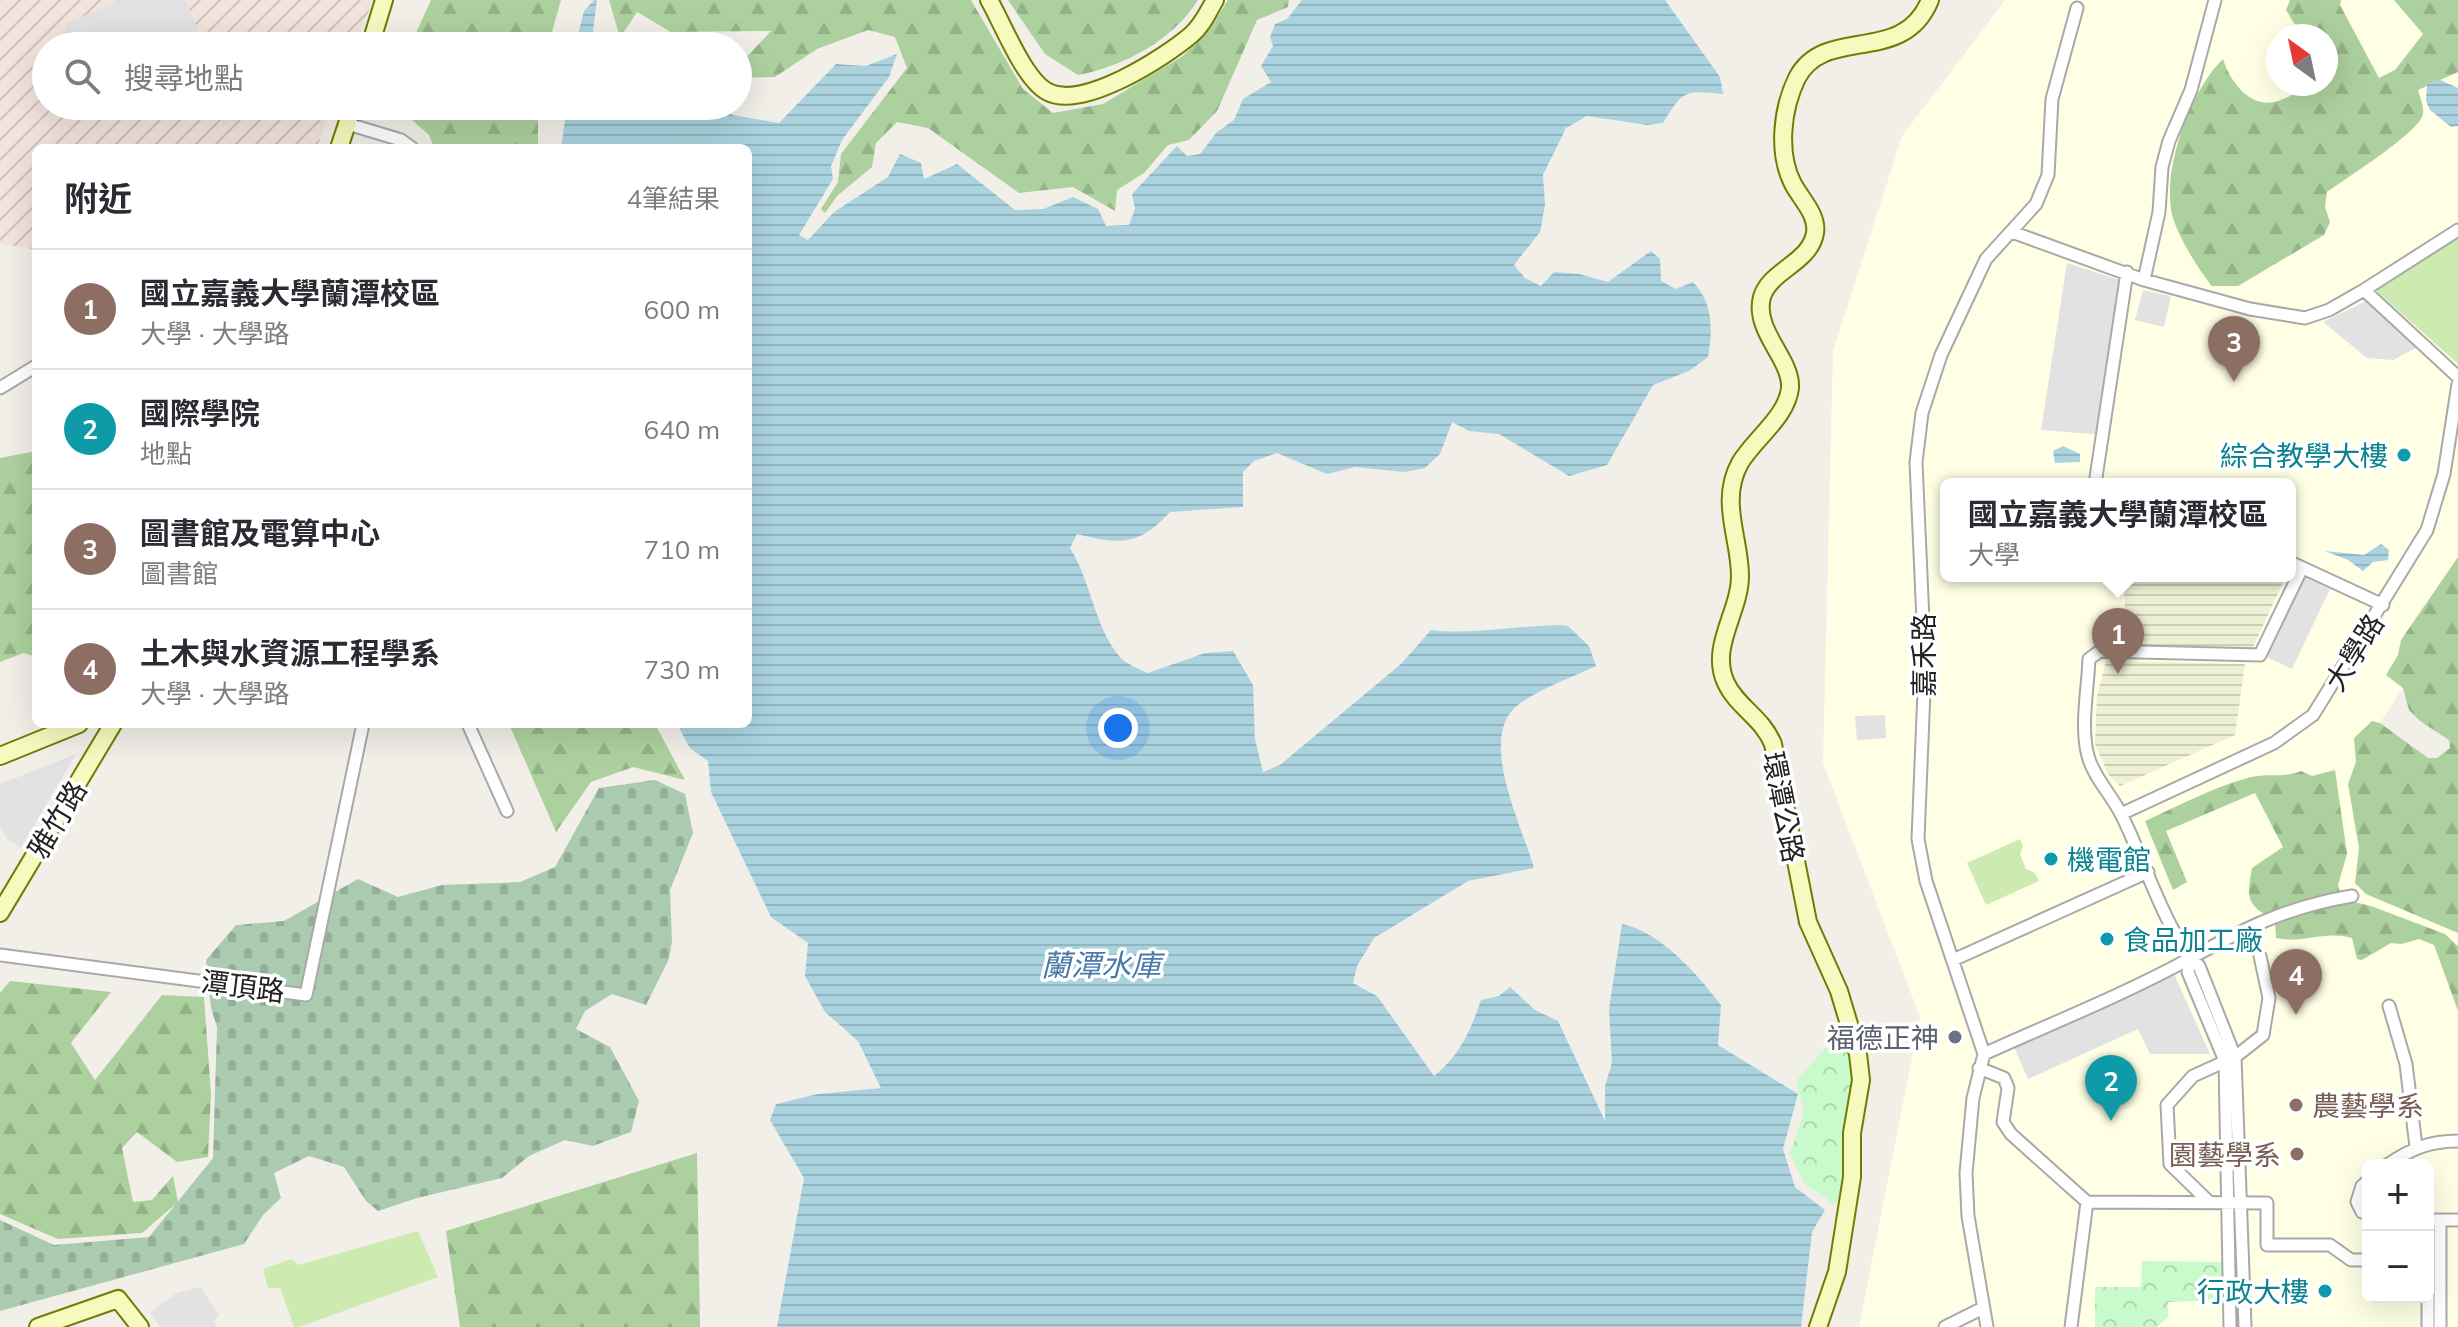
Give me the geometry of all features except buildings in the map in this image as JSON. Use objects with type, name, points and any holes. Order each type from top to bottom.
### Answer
[{"type":"street","points":[[374,32],[384,0]]},
{"type":"street","points":[[989,0],[1030,76],[1050,94],[1065,97],[1113,84],[1192,35],[1215,0]]},
{"type":"street","name":"環潭公路","points":[[1818,1327],[1837,1272],[1852,1177],[1852,1133],[1861,1080],[1858,1054],[1839,991],[1808,922],[1773,744],[1765,725],[1735,698],[1725,682],[1721,664],[1740,576],[1730,501],[1740,464],[1788,398],[1790,384],[1762,318],[1761,300],[1766,287],[1808,250],[1815,233],[1815,222],[1792,182],[1782,152],[1783,135],[1797,79],[1813,60],[1826,52],[1876,43],[1910,31],[1923,17],[1930,0]]},
{"type":"street","points":[[2144,280],[2159,212],[2166,154],[2191,90],[2215,0]]},
{"type":"street","name":"嘉禾路","points":[[1984,1054],[1926,881],[1918,839],[1925,666],[1916,462],[1922,413],[1941,355],[1986,259],[2036,204],[2048,175],[2052,99],[2077,8]]},
{"type":"street","points":[[340,144],[349,120]]},
{"type":"street","points":[[348,124],[406,144]]},
{"type":"street","points":[[2012,232],[2144,280],[2250,309],[2305,318],[2329,310],[2364,290],[2458,230]]},
{"type":"street","points":[[2096,478],[2127,272]]},
{"type":"street","points":[[2364,290],[2458,377]]},
{"type":"street","points":[[0,388],[32,368]]},
{"type":"street","name":"大學路","points":[[2121,814],[2274,743],[2313,715],[2427,530],[2444,474],[2458,384]]},
{"type":"street","points":[[2296,565],[2383,605]]},
{"type":"street","points":[[2296,580],[2302,568]]},
{"type":"street","points":[[2245,1327],[2242,1202],[2230,1059],[2199,966],[2190,958],[2121,814],[2088,758],[2085,729],[2089,659],[2100,651],[2260,655],[2295,582]]},
{"type":"street","points":[[0,756],[69,728]]},
{"type":"street","name":"雅竹路","points":[[0,913],[111,728]]},
{"type":"street","name":"潭頂路","points":[[0,955],[306,995],[362,728]]},
{"type":"street","points":[[470,728],[507,811]]},
{"type":"street","points":[[1953,960],[2148,872]]},
{"type":"street","points":[[1987,1327],[1968,1216],[1966,1173],[1979,1068],[1984,1054],[2285,911],[2352,896]]},
{"type":"street","points":[[2209,1202],[2170,1164],[2167,1105],[2193,1076],[2230,1059],[2263,1035],[2269,998],[2260,956]]},
{"type":"street","points":[[2389,1006],[2406,1064],[2416,1147]]},
{"type":"street","points":[[2230,1059],[2230,1327]]},
{"type":"street","points":[[1979,1068],[2004,1078],[2008,1088],[2003,1122],[2011,1134],[2087,1202],[2267,1203],[2267,1245],[2330,1245],[2351,1260],[2362,1260]]},
{"type":"street","points":[[2397,1159],[2416,1147],[2436,1141],[2458,1141]]},
{"type":"street","points":[[2362,1186],[2357,1202],[2362,1212]]},
{"type":"street","points":[[2071,1327],[2087,1202]]},
{"type":"street","points":[[2440,1327],[2434,1220],[2458,1220]]},
{"type":"street","points":[[38,1327],[118,1299],[140,1327]]},
{"type":"street","points":[[2428,1303],[2428,1327]]},
{"type":"street","points":[[1945,1327],[1983,1308]]},
{"type":"shaded area","points":[[0,0],[373,0],[360,32],[32,32],[32,120],[327,120],[318,144],[32,144],[32,249],[0,243]]},
{"type":"shaded area","points":[[120,0],[185,0],[199,32],[69,32],[65,24]]},
{"type":"shaded area","points":[[2005,0],[2458,0],[2458,604],[2366,744],[2458,915],[2458,1327],[1859,1327],[1920,1017],[1823,763],[1833,351],[1902,136]]},
{"type":"shaded area","points":[[220,120],[238,120],[223,126]]},
{"type":"shaded area","points":[[2067,263],[2126,282],[2103,435],[2041,430]]},
{"type":"shaded area","points":[[2143,290],[2171,296],[2164,327],[2135,320]]},
{"type":"shaded area","points":[[2368,300],[2418,347],[2393,360],[2367,358],[2323,322]]},
{"type":"shaded area","points":[[2296,573],[2330,589],[2292,669],[2256,652],[2289,582],[2296,582]]},
{"type":"shaded area","points":[[2124,582],[2283,582],[2251,651],[2126,646]]},
{"type":"shaded area","points":[[2106,661],[2245,664],[2235,735],[2120,786],[2108,774],[2095,744],[2097,696]]},
{"type":"shaded area","points":[[1885,715],[1886,738],[1857,740],[1855,716]]},
{"type":"shaded area","points":[[76,754],[21,848],[7,839],[0,828],[0,784]]},
{"type":"shaded area","points":[[2174,974],[2210,1054],[2150,1054],[2138,1029],[2028,1079],[2014,1047]]},
{"type":"shaded area","points":[[200,1287],[219,1315],[214,1320],[216,1327],[160,1327],[150,1313],[177,1293]]},
{"type":"green space","points":[[431,0],[561,0],[552,32],[416,32]]},
{"type":"green space","points":[[609,0],[971,0],[1023,89],[1053,113],[1103,104],[1183,56],[1211,27],[1228,0],[1289,0],[1288,7],[1257,20],[1217,111],[1189,140],[1168,145],[1144,173],[1117,190],[1115,211],[1073,187],[1019,193],[928,128],[897,122],[876,143],[872,167],[837,196],[825,213],[821,209],[838,182],[841,154],[907,68],[895,37],[868,30],[817,49],[775,77],[752,78],[752,51],[771,31],[671,32],[637,12],[624,32],[618,32]]},
{"type":"green space","points":[[1008,0],[1198,0],[1175,28],[1146,50],[1078,75],[1045,54]]},
{"type":"green space","points":[[2290,0],[2341,0],[2340,5],[2379,78],[2395,70],[2423,34],[2394,0],[2458,0],[2458,72],[2418,90],[2423,111],[2419,122],[2396,143],[2327,192],[2325,207],[2330,222],[2324,235],[2238,286],[2212,286],[2177,228],[2170,191],[2182,129],[2211,72],[2223,59],[2231,77],[2243,92],[2268,103],[2289,96],[2338,96],[2338,24],[2295,24],[2286,10]]},
{"type":"green space","points":[[412,120],[538,120],[538,144],[432,144],[429,135]]},
{"type":"green space","points":[[2458,234],[2458,364],[2373,288]]},
{"type":"green space","points":[[32,452],[32,656],[24,653],[0,662],[0,458]]},
{"type":"green space","points":[[2458,557],[2458,933],[2366,894],[2355,883],[2359,848],[2348,784],[2356,762],[2354,738],[2372,721],[2380,723],[2428,758],[2437,758],[2450,748],[2449,740],[2409,710],[2403,688],[2386,675],[2398,655],[2401,640]]},
{"type":"green space","points":[[511,728],[657,728],[685,780],[633,767],[591,782],[556,832]]},
{"type":"green space","points":[[2335,770],[2347,854],[2338,885],[2342,899],[2371,906],[2445,934],[2458,946],[2458,1011],[2434,945],[2419,939],[2402,944],[2391,943],[2362,960],[2357,959],[2352,938],[2332,935],[2276,938],[2275,921],[2254,905],[2249,895],[2252,868],[2283,847],[2255,793],[2166,831],[2187,882],[2173,890],[2145,821],[2210,791],[2251,777],[2301,771],[2312,776]]},
{"type":"green space","points":[[655,780],[685,794],[693,833],[670,890],[672,941],[669,959],[646,1005],[612,994],[585,1011],[576,1029],[610,1047],[639,1101],[631,1132],[593,1146],[565,1140],[529,1156],[502,1178],[417,1198],[378,1211],[366,1201],[344,1167],[309,1156],[274,1173],[281,1198],[263,1215],[244,1244],[0,1311],[0,1220],[54,1245],[149,1237],[213,1158],[217,1027],[211,1008],[206,960],[236,925],[284,921],[358,879],[398,897],[442,885],[520,882],[555,867],[599,788]]},
{"type":"green space","points":[[2020,839],[2023,846],[2020,854],[2026,869],[2035,873],[2039,881],[1986,905],[1967,863]]},
{"type":"green space","points":[[10,981],[111,992],[71,1043],[95,1080],[162,995],[204,997],[211,1094],[208,1157],[177,1162],[137,1132],[122,1148],[133,1202],[152,1200],[173,1176],[178,1202],[142,1233],[58,1239],[0,1214],[0,993]]},
{"type":"green space","points":[[1852,1041],[1854,1125],[1848,1168],[1835,1205],[1804,1183],[1790,1153],[1804,1112],[1796,1081],[1825,1048]]},
{"type":"green space","points":[[697,1153],[700,1327],[460,1327],[446,1231]]},
{"type":"green space","points":[[418,1231],[438,1277],[299,1327],[294,1327],[280,1288],[268,1288],[263,1269],[291,1259],[299,1265]]},
{"type":"green space","points":[[2142,1261],[2231,1262],[2232,1300],[2168,1302],[2168,1317],[2157,1327],[2095,1327],[2095,1287],[2141,1287]]},
{"type":"water","points":[[597,0],[593,32],[579,32],[584,11]]},
{"type":"water","name":"蘭潭水庫","points":[[1302,0],[1665,0],[1720,77],[1723,94],[1700,92],[1686,95],[1675,104],[1663,123],[1647,125],[1587,116],[1566,128],[1543,175],[1545,205],[1540,232],[1514,265],[1525,278],[1541,286],[1554,272],[1579,274],[1608,282],[1651,251],[1660,259],[1661,281],[1676,289],[1693,282],[1700,290],[1710,317],[1708,357],[1689,371],[1653,385],[1607,465],[1569,476],[1499,434],[1469,431],[1452,422],[1440,454],[1425,468],[1404,472],[1355,467],[1327,474],[1277,453],[1254,461],[1243,472],[1243,507],[1170,512],[1148,531],[1128,540],[1105,540],[1077,534],[1070,548],[1104,632],[1126,662],[1148,673],[1205,653],[1233,651],[1253,685],[1255,739],[1263,772],[1280,765],[1401,664],[1431,630],[1568,626],[1589,646],[1596,666],[1546,688],[1518,705],[1506,720],[1501,738],[1506,784],[1534,868],[1468,881],[1374,938],[1357,966],[1353,983],[1377,996],[1434,1076],[1451,1060],[1463,1042],[1481,1000],[1499,996],[1510,987],[1535,1010],[1558,1021],[1605,1121],[1605,1086],[1612,1063],[1609,1009],[1622,924],[1664,945],[1690,968],[1721,1005],[1718,1045],[1798,1094],[1783,1149],[1795,1187],[1825,1210],[1812,1232],[1801,1327],[777,1327],[804,1178],[770,1120],[776,1104],[818,1094],[881,1088],[858,1041],[825,1012],[805,976],[808,943],[771,917],[711,792],[708,761],[690,748],[679,728],[752,728],[752,144],[562,144],[565,120],[752,118],[779,123],[836,64],[866,66],[897,54],[889,77],[842,140],[831,166],[833,179],[799,235],[808,240],[834,212],[888,177],[900,154],[921,163],[924,179],[957,164],[1015,210],[1043,209],[1073,197],[1098,209],[1106,226],[1129,225],[1135,209],[1132,194],[1177,146],[1187,156],[1200,154],[1217,132],[1234,120],[1243,99],[1271,82],[1261,66],[1273,46],[1270,37],[1275,24],[1287,19]]},
{"type":"water","points":[[2438,79],[2458,88],[2458,126],[2451,127],[2430,110],[2426,101],[2427,84]]},
{"type":"water","points":[[2063,446],[2080,454],[2080,462],[2055,463],[2053,451]]},
{"type":"water","points":[[2381,544],[2389,550],[2388,560],[2373,562],[2363,571],[2348,560],[2325,551],[2364,555]]},
{"type":"place","name":"圖書館及電算中心","points":[[2234,382]]},
{"type":"place","name":"綜合教學大樓","points":[[2404,455]]},
{"type":"place","name":"國立嘉義大學蘭潭校區","points":[[2118,674]]},
{"type":"place","name":"機電館","points":[[2051,859]]},
{"type":"place","name":"食品加工廠","points":[[2107,939]]},
{"type":"place","name":"土木與水資源工程學系","points":[[2296,1015]]},
{"type":"place","name":"福德正神","points":[[1955,1037]]},
{"type":"place","name":"農藝學系","points":[[2296,1105]]},
{"type":"place","name":"國際學院","points":[[2111,1121]]},
{"type":"place","name":"園藝學系","points":[[2297,1154]]},
{"type":"place","name":"行政大樓","points":[[2325,1291]]}]
